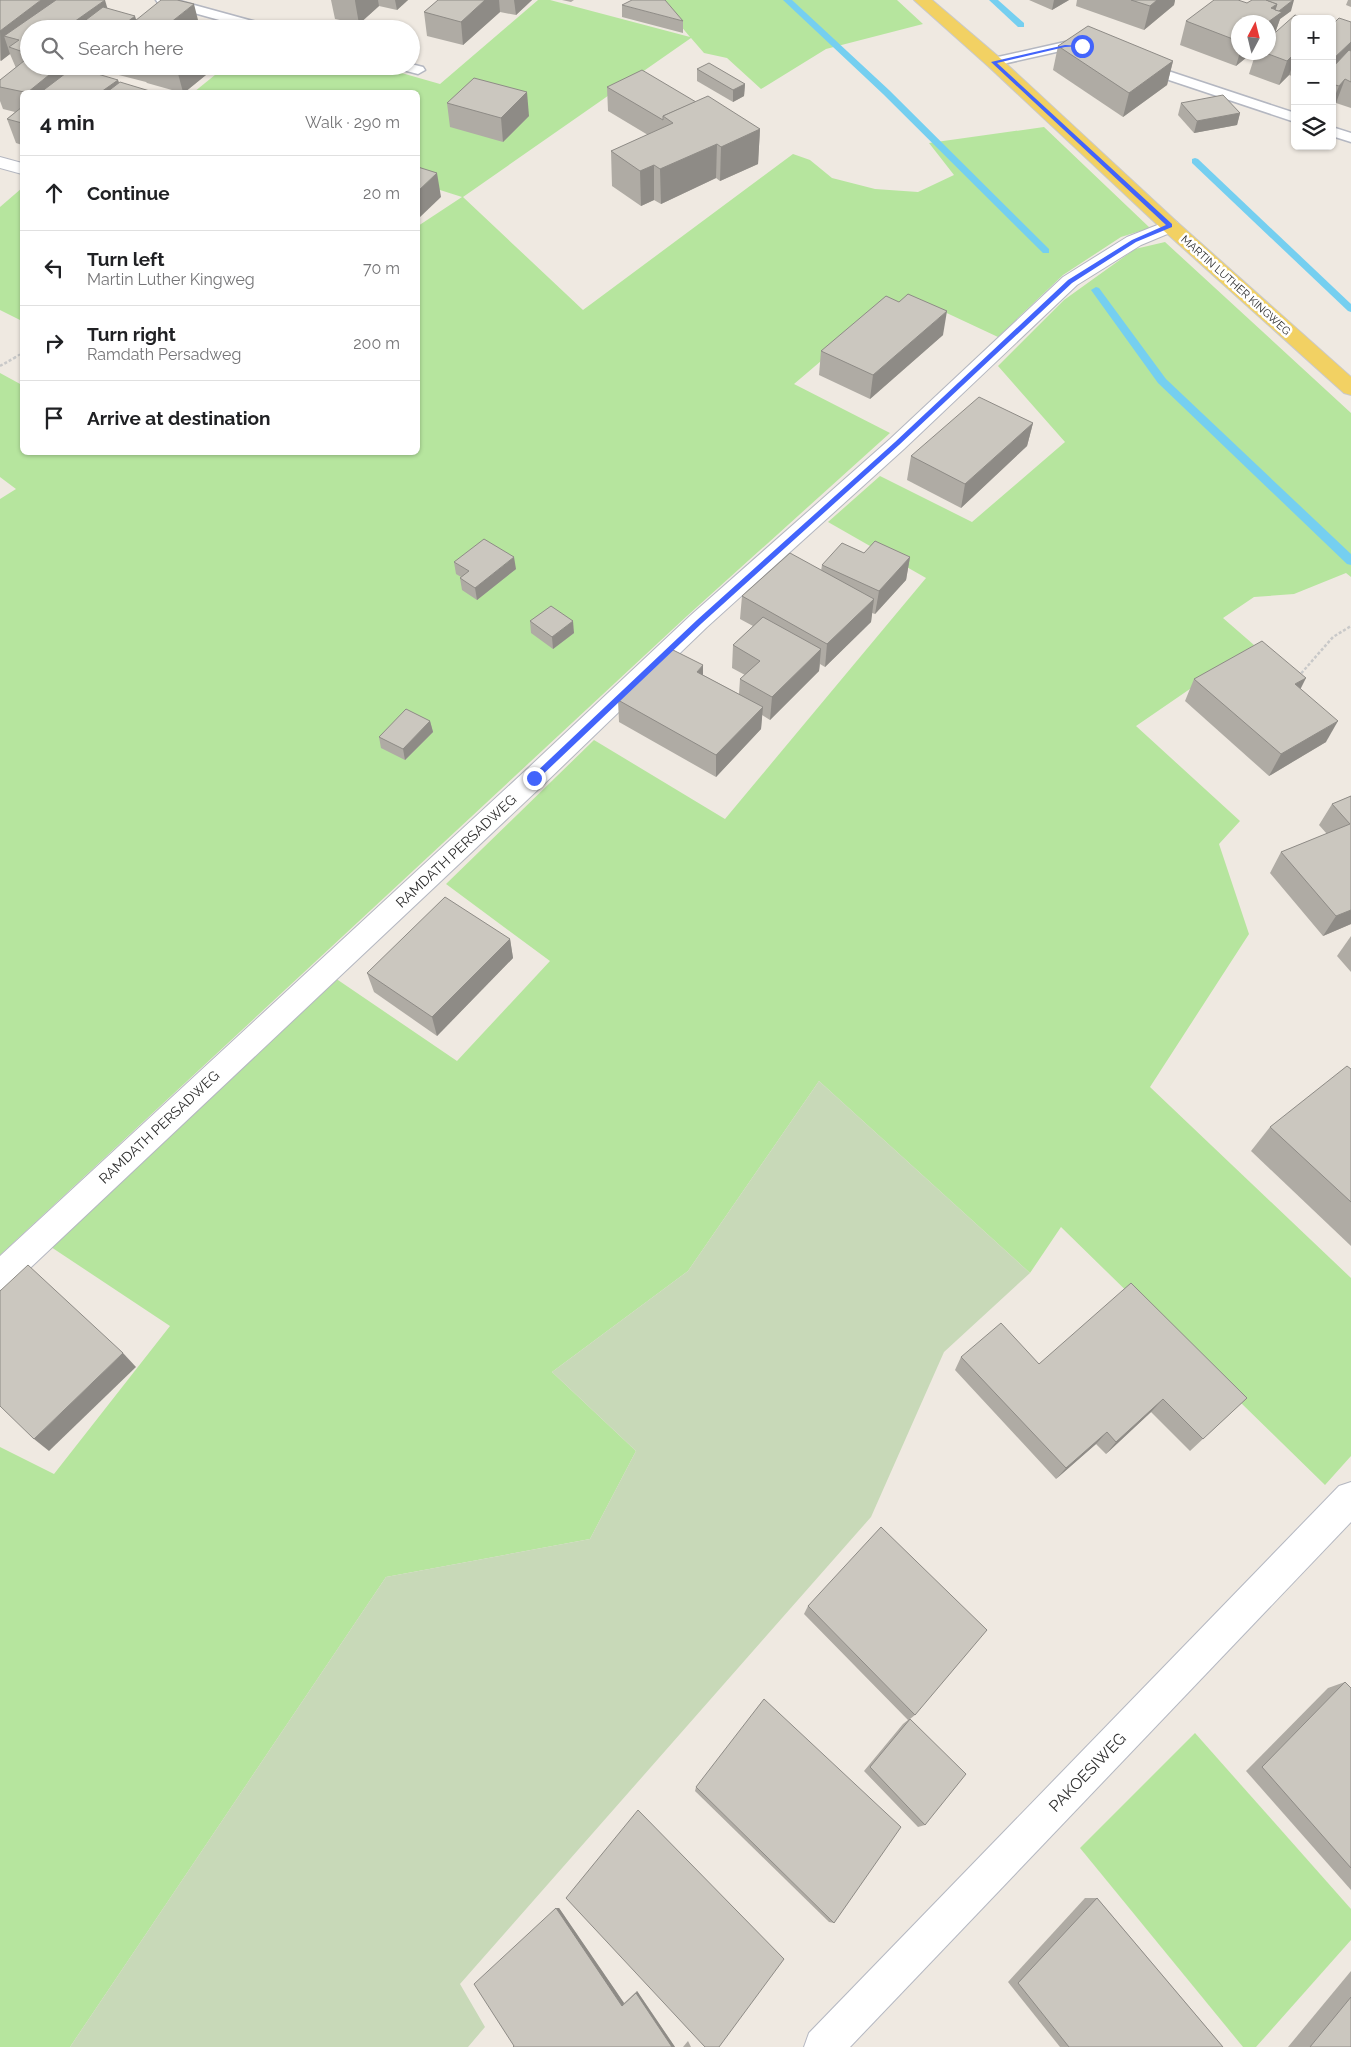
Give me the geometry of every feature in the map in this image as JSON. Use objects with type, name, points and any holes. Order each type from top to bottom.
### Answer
[{"type":"main road","name":"MARTIN LUTHER KINGWEG","points":[[922,0],[994,62],[1170,226],[1351,388]]},
{"type":"street","points":[[0,162],[20,168]]},
{"type":"street","name":"RAMDATH PERSADWEG","points":[[0,1276],[699,622],[897,444],[1070,281],[1134,241],[1170,226]]},
{"type":"street","name":"PAKOESIWEG","points":[[823,2047],[1351,1498]]},
{"type":"lane","points":[[162,0],[234,20]]},
{"type":"lane","points":[[994,62],[1065,46],[1082,46],[1101,52]]},
{"type":"lane","points":[[1128,61],[1291,117]]},
{"type":"lane","points":[[1336,132],[1351,138]]},
{"type":"path","points":[[0,366],[20,354]]},
{"type":"path","points":[[1294,682],[1333,637],[1351,626]]},
{"type":"green space","points":[[538,0],[550,0],[690,37],[659,0],[897,0],[923,24],[826,49],[761,89],[727,58],[704,53],[691,38],[463,197],[583,310],[793,154],[810,160],[832,178],[875,189],[918,192],[954,175],[929,143],[1044,127],[1150,228],[1121,237],[1063,275],[998,337],[936,308],[888,304],[794,384],[890,433],[687,616],[0,1255],[0,499],[16,489],[0,477],[0,373],[20,384],[20,455],[420,455],[420,225],[462,197],[420,184],[420,90],[196,90],[215,75],[408,75],[440,84]]},
{"type":"green space","points":[[20,190],[20,320],[0,310],[0,207]]},
{"type":"green space","points":[[1165,242],[1351,413],[1351,577],[1346,573],[1294,594],[1254,597],[1223,618],[1254,645],[1136,726],[1240,821],[1219,844],[1249,934],[1150,1087],[1351,1278],[1351,1456],[1325,1485],[1061,1227],[1030,1273],[819,1081],[688,1271],[552,1372],[636,1451],[590,1539],[386,1577],[70,2047],[0,2047],[0,1447],[54,1474],[170,1326],[51,1247],[335,978],[457,1061],[550,961],[446,884],[594,740],[725,819],[926,578],[828,522],[880,476],[972,522],[1065,442],[998,366],[1064,300],[1135,249]]},
{"type":"green space","points":[[819,1081],[1030,1273],[944,1352],[871,1517],[460,1984],[485,2027],[468,2047],[70,2047],[386,1577],[590,1539],[636,1451],[552,1372],[688,1271]]},
{"type":"green space","points":[[1195,1733],[1351,1909],[1351,1940],[1256,2047],[1243,2047],[1080,1848]]},
{"type":"building","points":[[0,0],[41,0],[0,31]]},
{"type":"building","points":[[56,0],[105,0],[77,20],[27,20]]},
{"type":"building","points":[[161,0],[177,0],[194,4],[174,20],[136,20]]},
{"type":"building","points":[[438,0],[485,0],[461,22],[424,12]]},
{"type":"building","points":[[632,0],[665,0],[683,21],[622,5]]},
{"type":"building","points":[[1131,0],[1157,0],[1150,6]]},
{"type":"building","points":[[1214,0],[1238,0],[1247,3],[1252,0],[1266,0],[1277,4],[1271,8],[1282,12],[1276,16],[1231,15],[1231,38],[1186,21]]},
{"type":"building","points":[[1266,0],[1293,0],[1279,11],[1275,10],[1277,4]]},
{"type":"building","points":[[103,7],[135,16],[130,20],[86,20]]},
{"type":"building","points":[[1339,18],[1351,22],[1351,42],[1336,56],[1336,21]]},
{"type":"building","points":[[1291,19],[1291,57],[1287,61],[1276,57],[1276,32]]},
{"type":"building","points":[[20,25],[20,51],[9,47],[19,40],[4,36]]},
{"type":"building","points":[[1088,26],[1173,61],[1129,93],[1058,46]]},
{"type":"building","points":[[1349,50],[1351,51],[1351,82],[1345,79],[1339,86],[1336,85],[1336,64]]},
{"type":"building","points":[[709,63],[745,84],[733,90],[697,69]]},
{"type":"building","points":[[20,64],[20,75],[49,75],[30,90],[20,91],[0,87],[0,80]]},
{"type":"building","points":[[642,70],[696,102],[663,116],[663,120],[607,87]]},
{"type":"building","points":[[63,75],[101,75],[118,80],[104,90],[44,90]]},
{"type":"building","points":[[474,78],[527,92],[501,118],[447,103]]},
{"type":"building","points":[[120,82],[146,90],[110,90]]},
{"type":"building","points":[[1223,95],[1240,113],[1197,121],[1181,103]]},
{"type":"building","points":[[708,96],[760,129],[721,147],[717,144],[660,169],[654,165],[640,171],[611,151],[673,123],[663,116]]},
{"type":"building","points":[[20,109],[20,122],[7,119]]},
{"type":"building","points":[[420,168],[437,173],[420,189]]},
{"type":"building","points":[[908,294],[947,311],[873,375],[821,351],[886,296],[899,302]]},
{"type":"building","points":[[979,397],[1033,423],[965,484],[911,456]]},
{"type":"building","points":[[484,539],[514,557],[475,588],[460,578],[469,571],[454,562]]},
{"type":"building","points":[[875,541],[910,557],[879,591],[822,565],[842,543],[864,553]]},
{"type":"building","points":[[790,553],[874,599],[827,644],[742,596]]},
{"type":"building","points":[[551,606],[573,621],[552,637],[530,621]]},
{"type":"building","points":[[763,617],[821,649],[772,697],[740,679],[760,661],[733,645]]},
{"type":"building","points":[[1262,641],[1306,678],[1295,684],[1338,721],[1281,754],[1194,679]]},
{"type":"building","points":[[671,649],[703,665],[697,672],[763,707],[716,755],[618,700]]},
{"type":"building","points":[[406,709],[430,721],[403,749],[379,737]]},
{"type":"building","points":[[1351,796],[1351,910],[1336,916],[1281,852],[1350,824],[1332,804]]},
{"type":"building","points":[[445,897],[510,939],[432,1017],[367,973]]},
{"type":"building","points":[[1347,1066],[1351,1069],[1351,1202],[1270,1127]]},
{"type":"building","points":[[28,1265],[123,1353],[34,1439],[0,1406],[0,1291]]},
{"type":"building","points":[[1131,1283],[1247,1398],[1203,1439],[1163,1399],[1116,1442],[1107,1432],[1066,1468],[961,1357],[1001,1323],[1039,1364]]},
{"type":"building","points":[[881,1527],[987,1630],[915,1715],[808,1606]]},
{"type":"building","points":[[1345,1682],[1351,1688],[1351,1868],[1262,1767]]},
{"type":"building","points":[[764,1699],[901,1827],[834,1923],[696,1787]]},
{"type":"building","points":[[910,1719],[966,1774],[925,1825],[870,1767]]},
{"type":"building","points":[[638,1810],[784,1959],[719,2047],[705,2047],[566,1898]]},
{"type":"building","points":[[1097,1898],[1223,2047],[1069,2047],[1018,1983]]},
{"type":"building","points":[[556,1908],[622,2006],[636,1993],[672,2047],[513,2047],[474,1984]]},
{"type":"building","points":[[1351,1997],[1351,2047],[1310,2047]]},
{"type":"waterway","points":[[787,0],[886,92],[1046,251]]},
{"type":"waterway","points":[[993,0],[1021,25]]},
{"type":"waterway","points":[[1195,161],[1351,309]]},
{"type":"waterway","points":[[1096,290],[1162,381],[1351,561]]},
{"type":"route","points":[[534,778],[699,622],[897,444],[1070,281],[1134,241],[1170,226],[994,62],[1065,46],[1082,46]]}]
